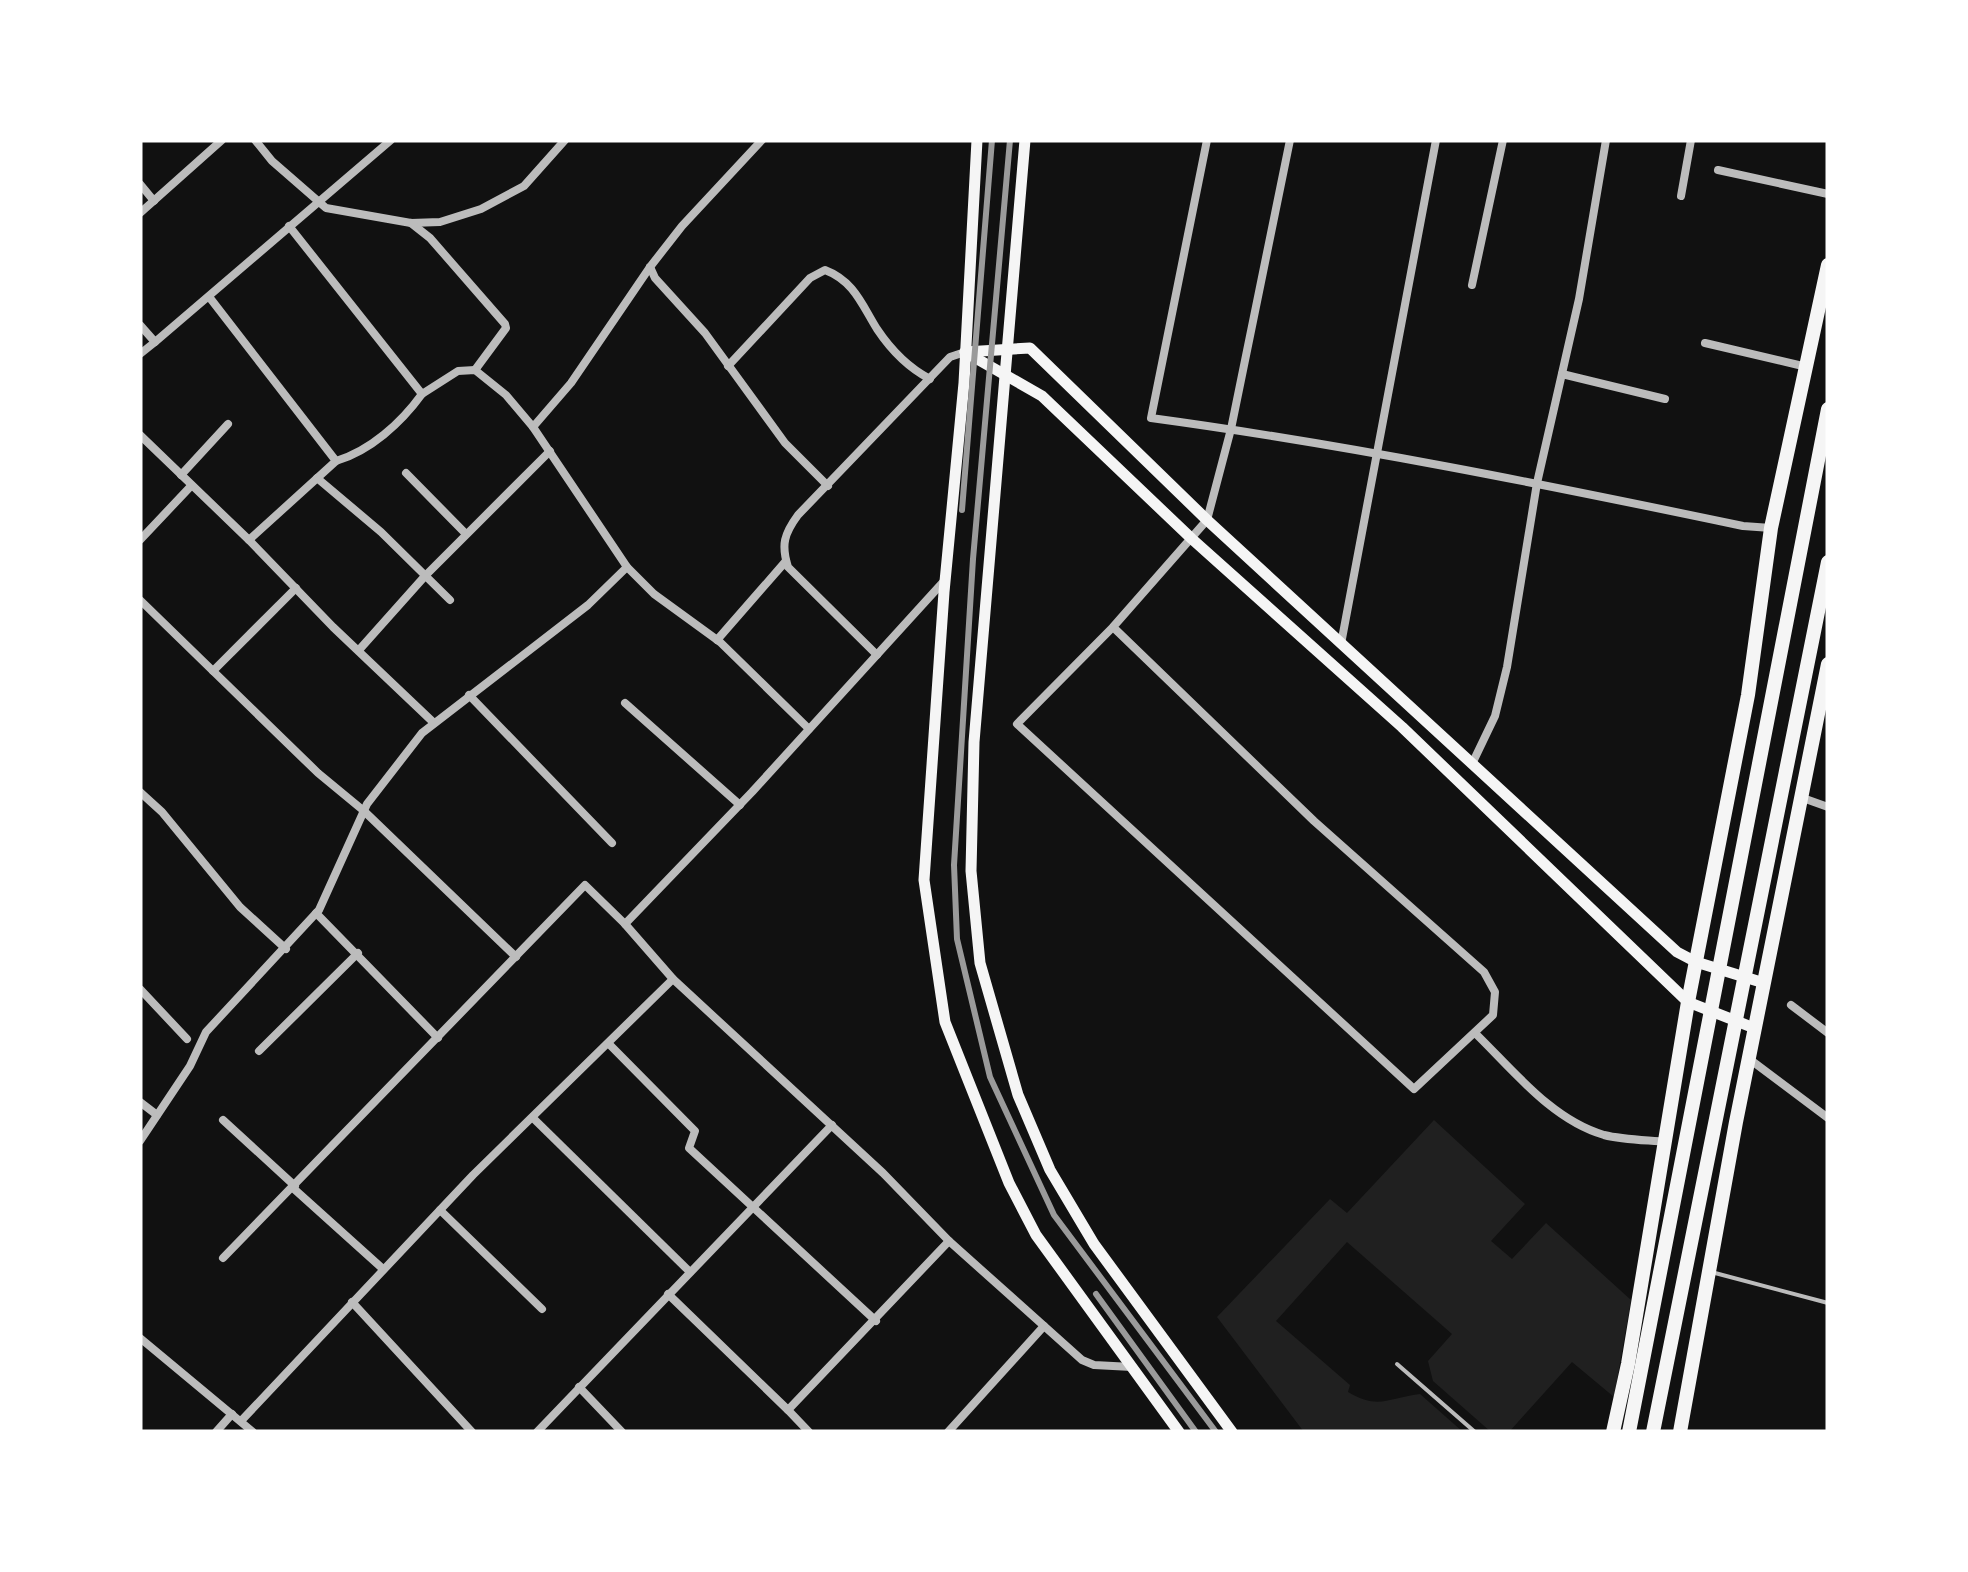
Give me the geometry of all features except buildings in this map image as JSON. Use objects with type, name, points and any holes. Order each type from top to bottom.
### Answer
[{"type":"highway","points":[[1613,1432],[1628,1364],[1688,1002],[1748,694],[1771,528],[1828,265]]},
{"type":"highway","points":[[1628,1432],[1828,409]]},
{"type":"highway","points":[[1652,1432],[1828,562]]},
{"type":"highway","points":[[1680,1432],[1748,1058],[1828,664]]},
{"type":"main road","points":[[977,140],[965,352],[924,880],[946,1022],[1008,1183],[1036,1235],[1180,1432]]},
{"type":"main road","points":[[1025,140],[974,742],[970,871],[980,963],[1018,1095],[1050,1170],[1094,1244],[1232,1432]]},
{"type":"main road","points":[[965,352],[1030,348],[1207,520],[1677,952],[1696,962],[1764,983]]},
{"type":"main road","points":[[965,352],[1042,396],[1402,728],[1688,1002],[1754,1028]]},
{"type":"street","points":[[140,212],[222,140]]},
{"type":"street","points":[[255,140],[272,161],[326,208],[411,223],[440,222],[481,209],[524,186],[565,140]]},
{"type":"street","points":[[140,354],[391,140]]},
{"type":"street","points":[[533,427],[571,383],[682,226],[762,140]]},
{"type":"street","points":[[1207,140],[1151,418],[1376,454],[1743,526],[1771,528]]},
{"type":"street","points":[[1114,627],[1314,821],[1484,972],[1495,992],[1493,1015],[1414,1088],[1018,724],[1114,627],[1207,520],[1231,429],[1290,140]]},
{"type":"street","points":[[1341,644],[1436,140]]},
{"type":"street","points":[[1472,285],[1503,140]]},
{"type":"street","points":[[1472,764],[1495,716],[1507,666],[1537,484],[1578,300],[1606,140]]},
{"type":"street","points":[[1681,196],[1691,140]]},
{"type":"street","points":[[1718,170],[1828,194]]},
{"type":"street","points":[[140,184],[154,200]]},
{"type":"street","points":[[411,223],[430,238],[505,324],[506,328],[475,370]]},
{"type":"street","points":[[289,226],[422,394]]},
{"type":"street","points":[[650,267],[654,278],[704,333],[785,443],[828,486]]},
{"type":"street","points":[[728,366],[810,278],[825,270],[838,275],[858,293],[892,350],[913,370],[930,379]]},
{"type":"street","points":[[210,298],[336,460]]},
{"type":"street","points":[[140,325],[155,342]]},
{"type":"street","points":[[1705,343],[1806,367]]},
{"type":"street","points":[[877,654],[788,567],[782,550],[786,532],[950,357],[965,352]]},
{"type":"street","points":[[250,540],[336,460],[355,456],[408,414],[422,394],[458,371],[475,370],[506,395],[533,427],[627,567],[654,594],[717,640],[809,729]]},
{"type":"street","points":[[1562,374],[1664,399]]},
{"type":"street","points":[[180,475],[228,424]]},
{"type":"street","points":[[140,435],[434,723]]},
{"type":"street","points":[[359,650],[425,576],[550,451]]},
{"type":"street","points":[[406,473],[466,534]]},
{"type":"street","points":[[317,478],[381,532],[450,600]]},
{"type":"street","points":[[140,540],[191,486]]},
{"type":"street","points":[[717,640],[786,561]]},
{"type":"street","points":[[140,1142],[190,1066],[206,1032],[316,913],[364,812],[422,732],[588,605],[627,567]]},
{"type":"street","points":[[625,924],[945,580]]},
{"type":"street","points":[[213,671],[296,588]]},
{"type":"street","points":[[140,600],[516,957]]},
{"type":"street","points":[[469,695],[612,843]]},
{"type":"street","points":[[625,703],[740,804]]},
{"type":"street","points":[[140,792],[162,812],[240,907],[286,949]]},
{"type":"street","points":[[1800,797],[1828,807]]},
{"type":"street","points":[[224,1258],[585,886],[673,979],[949,1241],[1087,1364],[1132,1367]]},
{"type":"street","points":[[316,913],[438,1038]]},
{"type":"street","points":[[259,1051],[358,954]]},
{"type":"street","points":[[240,1420],[440,1210],[673,979]]},
{"type":"street","points":[[140,989],[187,1039]]},
{"type":"street","points":[[1791,1005],[1828,1033]]},
{"type":"street","points":[[1476,1034],[1544,1100],[1572,1121],[1605,1135],[1666,1142]]},
{"type":"street","points":[[610,1044],[695,1131],[690,1148],[876,1321]]},
{"type":"street","points":[[1748,1058],[1828,1118]]},
{"type":"street","points":[[140,1102],[157,1115]]},
{"type":"street","points":[[533,1118],[690,1272]]},
{"type":"street","points":[[223,1120],[383,1269]]},
{"type":"street","points":[[538,1432],[832,1126]]},
{"type":"street","points":[[440,1210],[542,1308]]},
{"type":"street","points":[[788,1410],[949,1241]]},
{"type":"street","points":[[668,1294],[809,1432]]},
{"type":"street","points":[[352,1302],[472,1432]]},
{"type":"street","points":[[948,1432],[1044,1326]]},
{"type":"street","points":[[142,1343],[252,1432]]},
{"type":"street","points":[[580,1388],[622,1432]]},
{"type":"street","points":[[216,1432],[232,1414]]},
{"type":"lane","points":[[1710,1272],[1828,1303]]},
{"type":"lane","points":[[1397,1364],[1476,1432]]},
{"type":"shaded area","points":[[1434,1120],[1525,1204],[1491,1241],[1512,1259],[1546,1223],[1631,1300],[1614,1397],[1572,1362],[1509,1432],[1491,1432],[1433,1381],[1428,1361],[1452,1334],[1347,1242],[1276,1321],[1350,1385],[1348,1392],[1376,1402],[1420,1394],[1463,1432],[1304,1432],[1217,1317],[1330,1199],[1347,1213]]},
{"type":"railway","points":[[962,510],[992,140]]},
{"type":"railway","points":[[1010,140],[973,559],[954,865],[957,939],[990,1077],[1054,1215],[1216,1432]]},
{"type":"railway","points":[[1096,1294],[1196,1432]]}]
